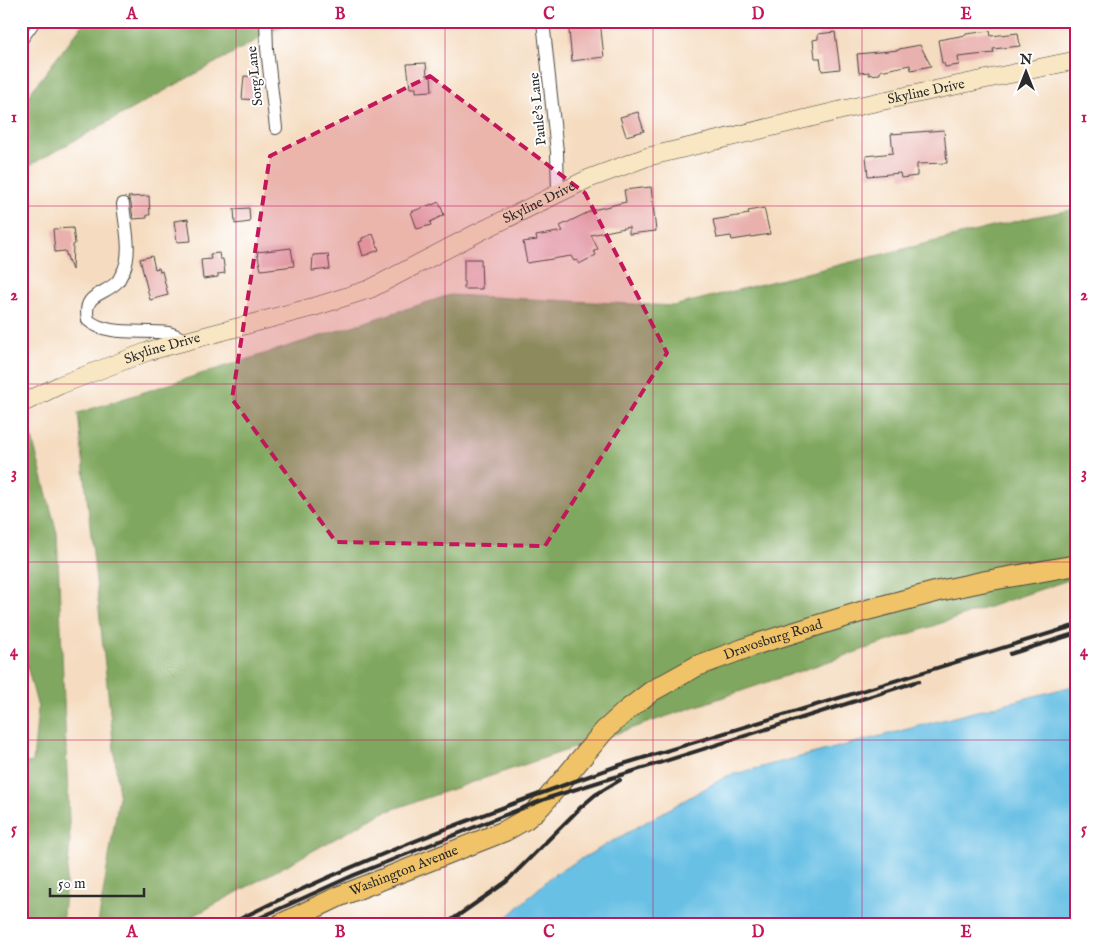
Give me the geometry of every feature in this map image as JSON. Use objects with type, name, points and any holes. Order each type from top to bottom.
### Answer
[{"type":"main road","name":"Dravosburg Road","points":[[526,819],[548,798],[604,731],[627,710],[659,686],[697,666],[757,644],[885,605],[986,580],[1077,565]]},
{"type":"main road","name":"Washington Avenue","points":[[282,924],[340,896],[506,831],[526,819]]},
{"type":"street","name":"Sorg Lane","points":[[266,21],[267,49],[276,128]]},
{"type":"street","name":"Paule's Lane","points":[[543,21],[558,152],[558,194]]},
{"type":"street","name":"Skyline Drive","points":[[21,404],[60,385],[149,351],[317,306],[370,289],[479,232],[558,194],[647,157],[863,105],[1077,60]]},
{"type":"street","points":[[123,204],[128,249],[124,269],[118,281],[90,299],[87,308],[88,320],[94,325],[110,329],[168,333],[186,341]]},
{"type":"lane","points":[[21,45],[38,21]]},
{"type":"highlighted area","points":[[430,76],[585,193],[667,353],[545,546],[336,542],[232,399],[270,156]]},
{"type":"green space","points":[[85,21],[291,21],[21,170],[21,105]]},
{"type":"green space","points":[[1077,209],[1077,577],[382,813],[179,924],[98,924],[119,796],[78,413],[450,295],[673,306],[1033,217]]},
{"type":"green space","points":[[21,396],[57,533],[70,844],[62,924],[21,924],[21,764],[33,762],[38,708],[21,643]]},
{"type":"water","points":[[1077,685],[1077,924],[500,924],[553,875],[727,776]]},
{"type":"building","points":[[568,21],[600,21],[604,57],[572,61]]},
{"type":"building","points":[[990,31],[991,36],[1018,33],[1020,46],[993,49],[994,53],[958,57],[959,65],[945,67],[944,63],[942,63],[938,40]]},
{"type":"building","points":[[835,32],[840,69],[822,71],[820,58],[815,58],[813,40],[818,39],[818,34]]},
{"type":"building","points":[[920,45],[931,66],[911,70],[910,65],[880,71],[880,74],[869,75],[869,72],[859,73],[857,54],[899,50]]},
{"type":"building","points":[[426,63],[427,76],[431,75],[432,91],[416,92],[416,88],[410,88],[407,64]]},
{"type":"building","points":[[244,76],[257,77],[257,100],[242,99]]},
{"type":"building","points":[[638,112],[644,131],[626,136],[620,117]]},
{"type":"building","points":[[944,130],[947,163],[917,164],[917,176],[901,178],[900,173],[868,176],[866,156],[893,153],[891,134]]},
{"type":"building","points":[[651,187],[656,231],[629,234],[629,227],[591,235],[598,249],[594,251],[596,255],[579,264],[571,256],[527,263],[523,242],[537,240],[536,236],[563,231],[560,226],[593,210],[626,202],[624,190]]},
{"type":"building","points":[[149,196],[150,215],[147,215],[147,218],[133,219],[131,203],[128,197]]},
{"type":"building","points":[[439,202],[444,215],[430,222],[431,225],[417,229],[411,212]]},
{"type":"building","points":[[249,208],[250,222],[235,224],[234,209]]},
{"type":"building","points":[[764,208],[770,234],[732,240],[731,236],[717,238],[713,220],[749,214],[748,211]]},
{"type":"building","points":[[188,219],[191,241],[177,242],[174,221]]},
{"type":"building","points":[[73,228],[75,244],[73,245],[72,270],[65,251],[55,252],[53,229]]},
{"type":"building","points":[[373,234],[379,250],[363,256],[359,242],[362,241],[362,238]]},
{"type":"building","points":[[291,248],[294,266],[261,270],[257,252]]},
{"type":"building","points":[[219,253],[220,259],[223,259],[225,273],[218,274],[218,277],[203,279],[201,260],[211,259],[210,254]]},
{"type":"building","points":[[328,254],[330,269],[312,271],[313,255]]},
{"type":"building","points":[[152,256],[155,269],[159,268],[160,272],[162,271],[168,295],[150,300],[140,259]]},
{"type":"building","points":[[464,259],[481,259],[482,289],[464,289]]},
{"type":"railway","points":[[230,924],[325,879],[422,838],[620,765],[1077,625]]},
{"type":"railway","points":[[1010,654],[1077,633]]},
{"type":"railway","points":[[246,924],[354,875],[548,798],[919,681]]},
{"type":"railway","points":[[446,924],[506,882],[581,807],[595,795],[620,780]]}]
